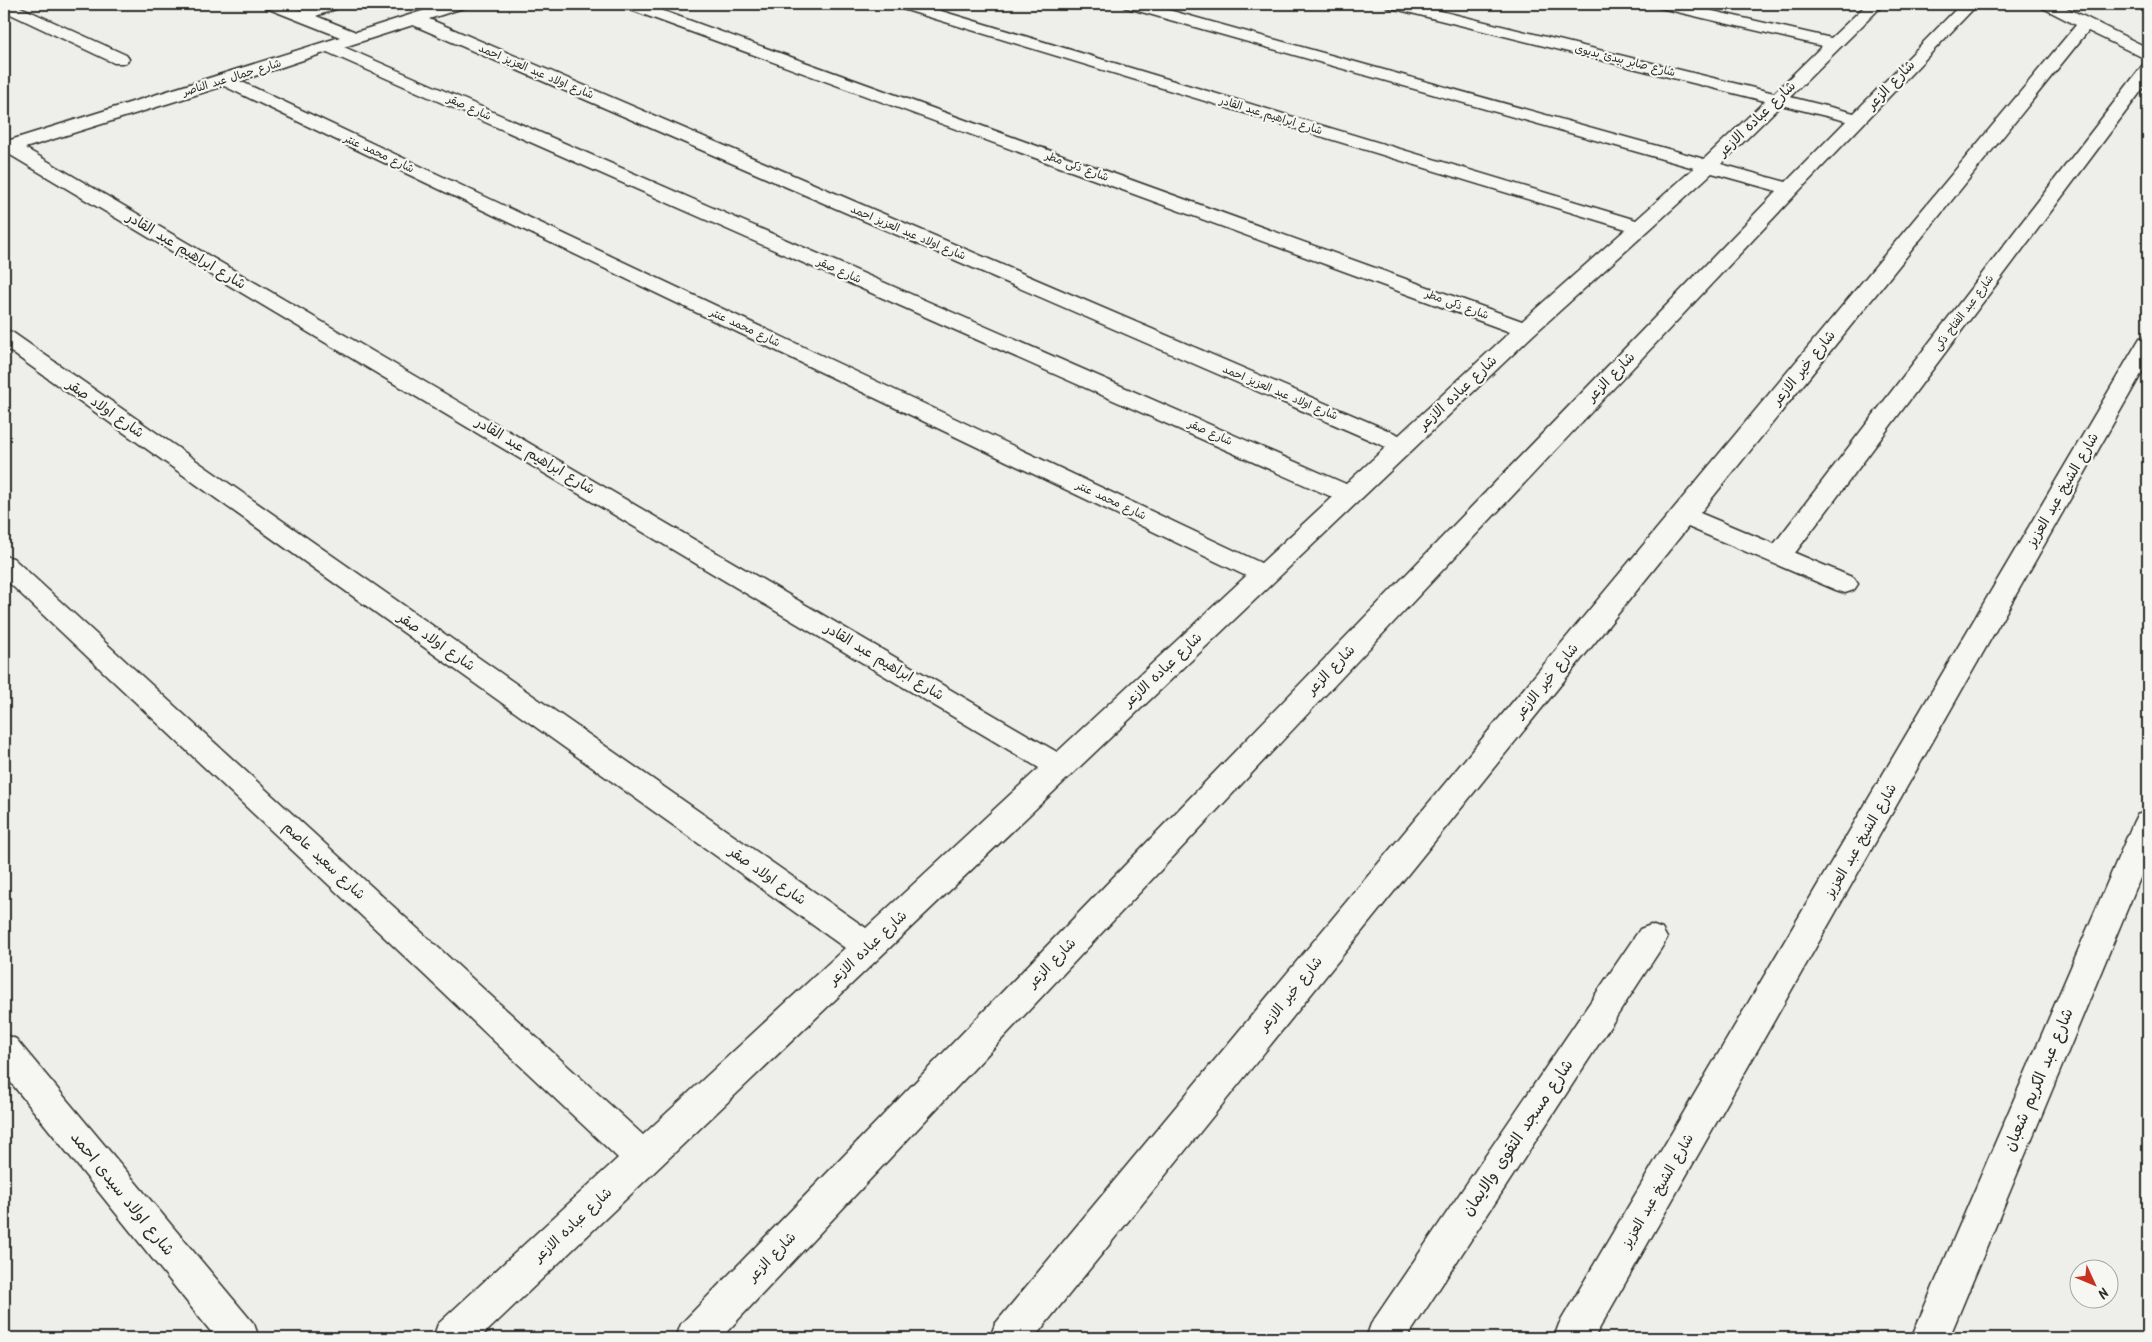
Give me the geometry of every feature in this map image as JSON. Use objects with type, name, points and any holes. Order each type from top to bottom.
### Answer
[{"type":"street","points":[[270,4],[356,38]]},
{"type":"street","points":[[301,16],[335,4]]},
{"type":"street","name":"شارع جمال عبد الناصر","points":[[6,147],[329,47],[460,4]]},
{"type":"street","name":"شارع ذكى مطر","points":[[629,4],[1525,330]]},
{"type":"street","name":"شارع ابراهيم عبد القادر","points":[[902,4],[1639,228]]},
{"type":"street","points":[[1130,4],[1790,189]]},
{"type":"street","name":"شارع صابر بيدئ بديوى","points":[[1393,4],[1858,119]]},
{"type":"street","points":[[1662,4],[1834,44]]},
{"type":"street","name":"شارع عباده الازعر","points":[[452,1338],[1525,330],[1708,166],[1876,4]]},
{"type":"street","name":"شارع الزعر","points":[[695,1338],[1790,189],[1970,4]]},
{"type":"street","points":[[2047,4],[2148,55]]},
{"type":"street","points":[[4,5],[120,59]]},
{"type":"street","name":"شارع اولاد عبد العزيز احمد","points":[[414,19],[1402,446]]},
{"type":"street","name":"شارع خير الازعر","points":[[1009,1338],[2086,24]]},
{"type":"street","name":"شارع صقر","points":[[329,47],[1350,495]]},
{"type":"street","name":"شارع عبد الفتاح ذكى","points":[[1779,556],[2148,70]]},
{"type":"street","name":"شارع محمد عنتر","points":[[224,80],[1265,575]]},
{"type":"street","name":"شارع ابراهيم عبد القادر","points":[[6,147],[1060,767]]},
{"type":"street","name":"شارع اولاد صقر","points":[[4,337],[869,948]]},
{"type":"street","name":"شارع الشيخ عبد العزيز","points":[[1573,1338],[2148,343]]},
{"type":"street","points":[[1683,515],[1845,584]]},
{"type":"street","name":"شارع سعيد عاصم","points":[[4,564],[644,1159]]},
{"type":"street","name":"شارع عبد الكريم شعبان","points":[[1930,1338],[2148,823]]},
{"type":"street","name":"شارع مسجد التقوى والايمان","points":[[1386,1338],[1651,938]]},
{"type":"street","name":"شارع اولاد سيدى احمد","points":[[4,1049],[240,1338]]}]
